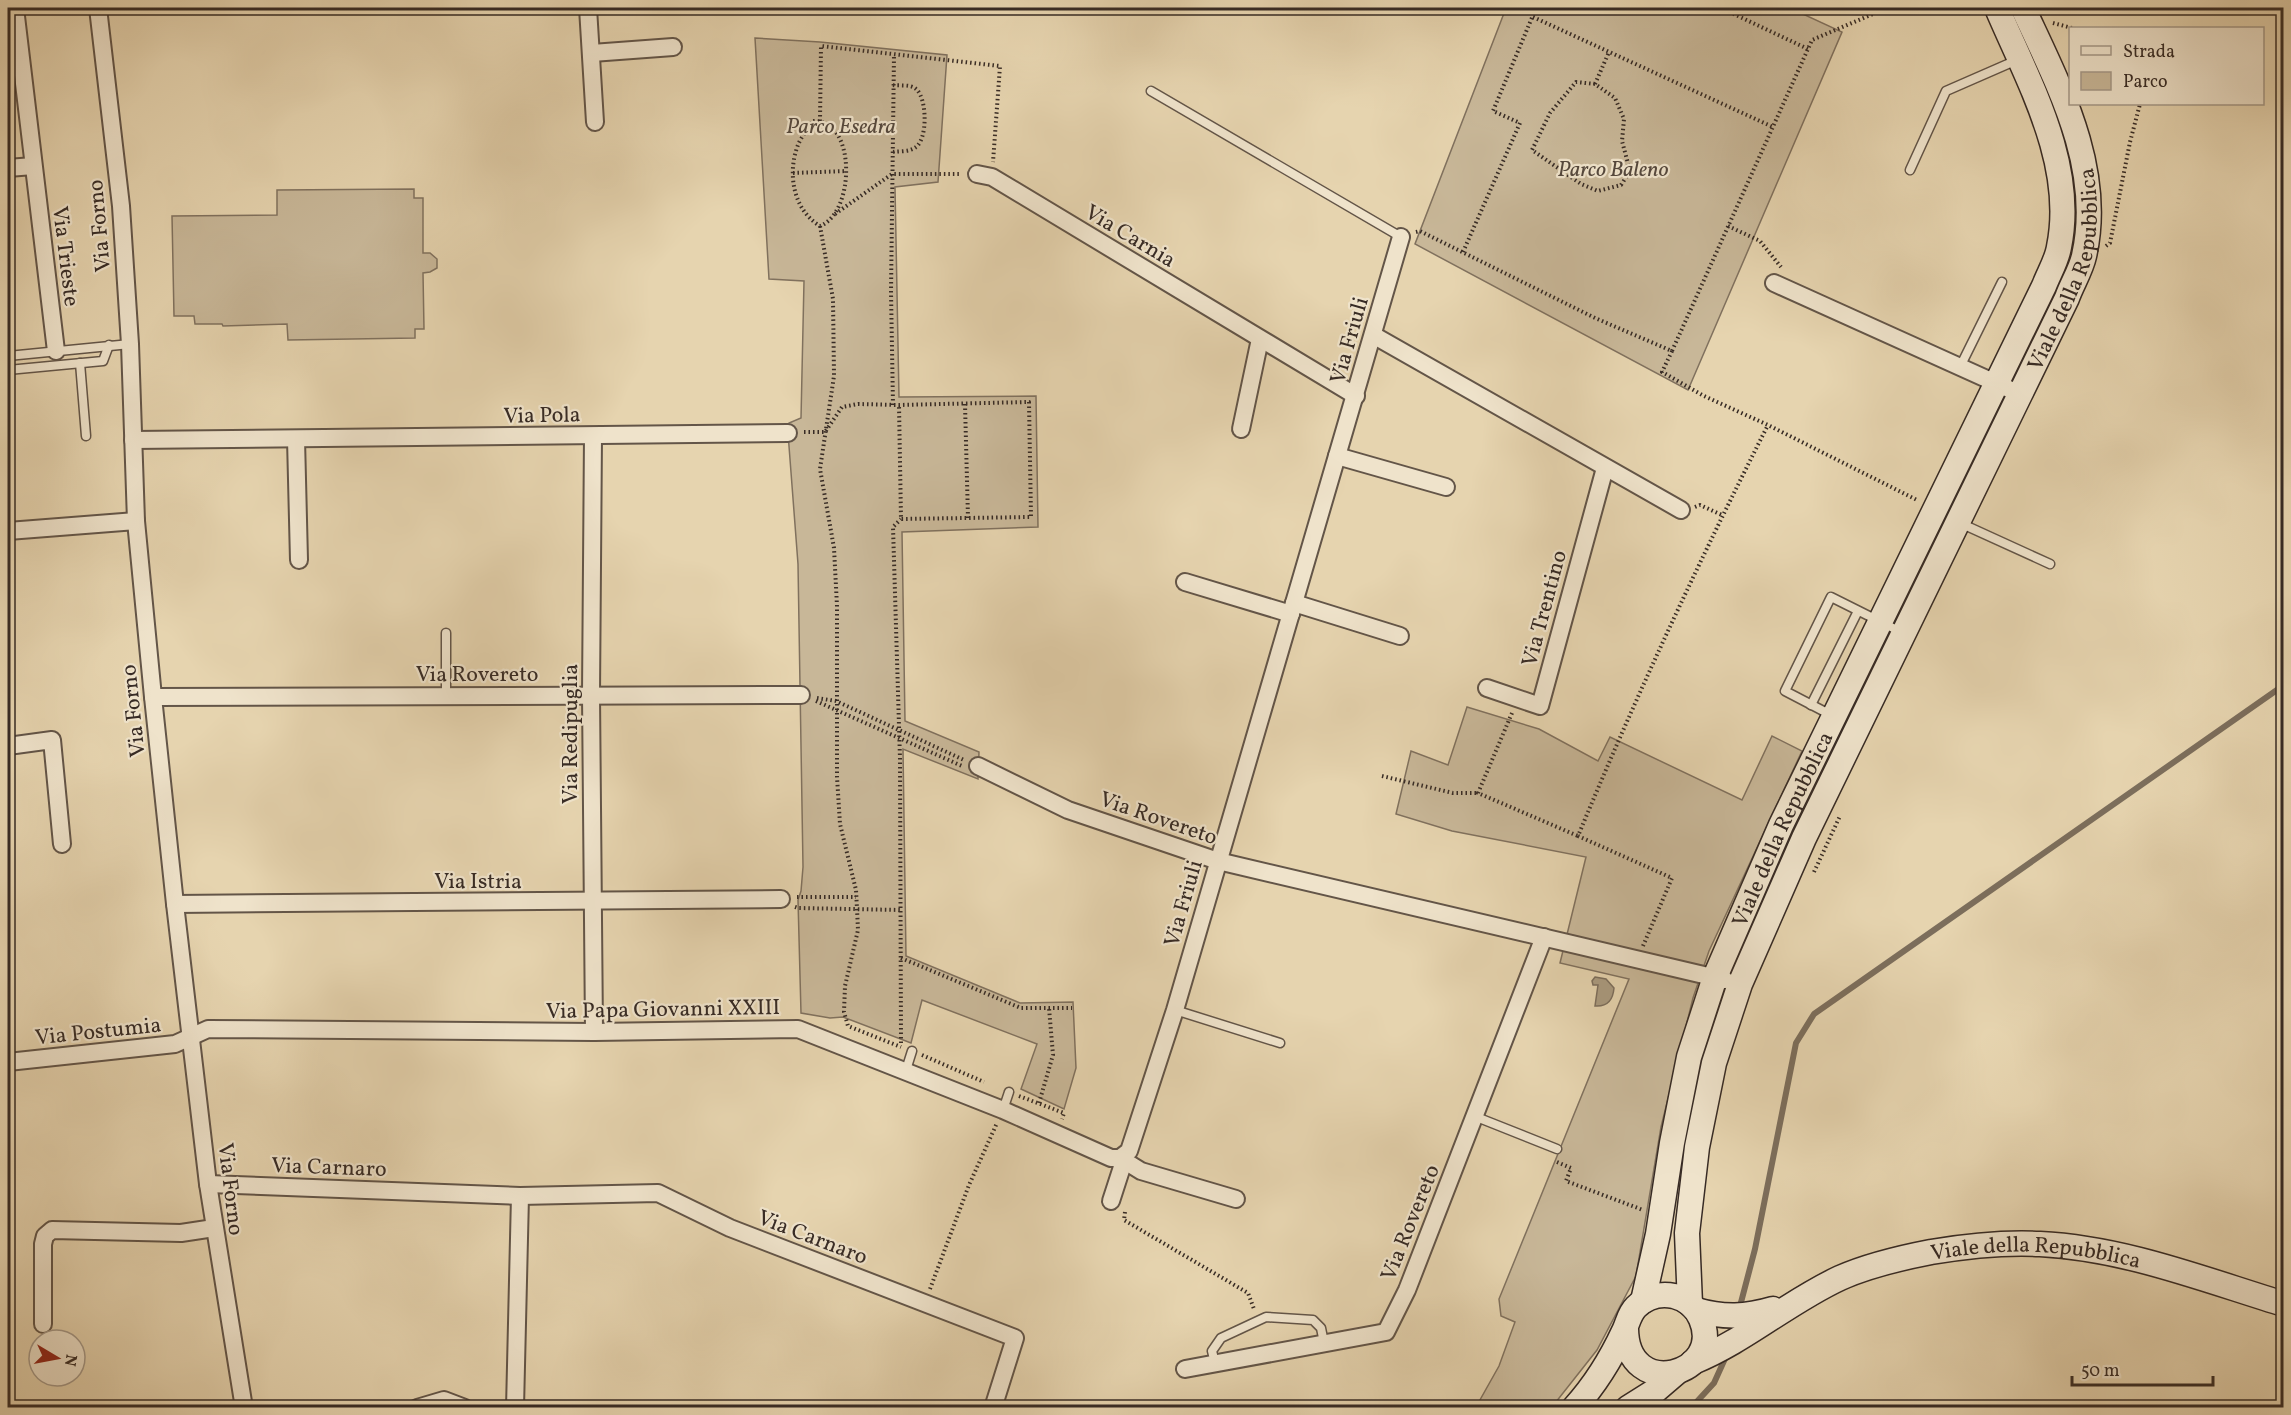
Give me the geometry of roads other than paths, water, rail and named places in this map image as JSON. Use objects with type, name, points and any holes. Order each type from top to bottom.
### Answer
[{"type":"street","name":"Via Trieste","points":[[15,8],[56,351]]},
{"type":"street","name":"Via Forno","points":[[98,8],[121,206],[136,521],[153,698],[208,1184],[244,1407]]},
{"type":"street","points":[[588,8],[595,122]]},
{"type":"street","name":"Viale della Repubblica","points":[[1643,1301],[1658,1234],[1672,1143],[1689,1057],[1715,977],[1781,825],[1904,633],[2067,298],[2084,256],[2089,217],[2089,194],[2081,152],[2064,96],[1997,8]]},
{"type":"street","name":"Viale della Repubblica","points":[[1693,1307],[1687,1233],[1697,1148],[1714,1064],[1740,984],[1804,838],[1880,622],[2044,286],[2059,249],[2063,198],[2056,161],[2040,110],[2023,8]]},
{"type":"street","points":[[592,52],[673,47]]},
{"type":"street","points":[[8,168],[33,166]]},
{"type":"street","name":"Via Carnia","points":[[985,175],[1356,396]]},
{"type":"street","name":"Via Friuli","points":[[1116,1158],[1129,1151],[1175,1010],[1401,237]]},
{"type":"street","name":"Viale della Repubblica","points":[[1774,283],[2020,394]]},
{"type":"street","points":[[1373,335],[1681,510]]},
{"type":"street","points":[[1241,429],[1260,339]]},
{"type":"street","name":"Via Pola","points":[[133,440],[788,433]]},
{"type":"street","name":"Via Redipuglia","points":[[593,436],[591,695],[594,1032]]},
{"type":"street","points":[[296,439],[299,560]]},
{"type":"street","points":[[1337,456],[1446,487]]},
{"type":"street","name":"Via Trentino","points":[[1487,688],[1540,706],[1605,468]]},
{"type":"street","points":[[8,531],[136,521]]},
{"type":"street","points":[[1185,582],[1400,636]]},
{"type":"street","name":"Via Rovereto","points":[[153,698],[801,695]]},
{"type":"street","points":[[8,746],[52,740],[62,844]]},
{"type":"street","name":"Via Rovereto","points":[[978,766],[1068,810],[1218,861],[1740,984]]},
{"type":"street","name":"Via Istria","points":[[175,904],[782,899]]},
{"type":"street","name":"Via Rovereto","points":[[1185,1369],[1386,1332],[1407,1290],[1544,937]]},
{"type":"street","name":"Via Papa Giovanni XXIII","points":[[191,1036],[208,1029],[594,1032],[798,1029],[1003,1110],[1141,1171],[1236,1199]]},
{"type":"street","name":"Via Postumia","points":[[8,1062],[175,1044],[191,1036]]},
{"type":"street","points":[[1112,1201],[1122,1167],[1116,1158]]},
{"type":"street","name":"Via Carnaro","points":[[208,1184],[520,1196],[658,1193],[730,1227],[1016,1338],[993,1407]]},
{"type":"street","points":[[515,1407],[520,1196]]},
{"type":"street","points":[[43,1324],[43,1244],[45,1236],[52,1230],[181,1233],[214,1228]]},
{"type":"street","name":"Viale della Repubblica","points":[[1685,1367],[1727,1346],[1746,1320],[1792,1303],[1841,1278],[1895,1259],[1970,1246],[2040,1244],[2102,1251],[2170,1269],[2283,1304]]},
{"type":"street","name":"Viale della Repubblica","points":[[1574,1407],[1587,1394],[1602,1371],[1635,1308],[1643,1301],[1655,1296],[1679,1297],[1693,1307],[1702,1320],[1704,1342],[1700,1353],[1655,1391],[1628,1407]]},
{"type":"street","name":"Viale della Repubblica","points":[[1693,1307],[1746,1320]]},
{"type":"street","points":[[1626,1329],[1628,1348],[1639,1365],[1650,1372],[1663,1374],[1685,1367]]},
{"type":"street","points":[[417,1407],[444,1400],[465,1407]]},
{"type":"lane","points":[[1910,170],[1946,91],[2030,54]]},
{"type":"lane","points":[[1151,92],[1401,237]]},
{"type":"lane","points":[[1960,368],[2002,282]]},
{"type":"lane","points":[[8,356],[129,344]]},
{"type":"lane","points":[[8,370],[103,361],[109,345]]},
{"type":"lane","points":[[80,363],[86,436]]},
{"type":"lane","points":[[1958,522],[2050,564]]},
{"type":"lane","points":[[1846,722],[1785,691],[1831,597],[1904,633]]},
{"type":"lane","points":[[1811,705],[1858,611]]},
{"type":"lane","points":[[446,633],[446,696]]},
{"type":"lane","points":[[1175,1010],[1280,1043]]},
{"type":"lane","points":[[906,1070],[912,1051]]},
{"type":"lane","points":[[1003,1110],[1009,1092]]},
{"type":"lane","points":[[1474,1116],[1555,1148]]},
{"type":"lane","points":[[1215,1363],[1212,1351],[1221,1338],[1266,1317],[1313,1320],[1321,1328],[1324,1343]]},
{"type":"waterway","points":[[1739,1310],[1755,1249],[1796,1043],[1814,1014],[2284,685]]},
{"type":"waterway","points":[[1691,1408],[1714,1383],[1728,1352]]},
{"type":"park label","name":"Parco Esedra","points":[[841,125]]},
{"type":"park label","name":"Parco Baleno","points":[[1613,168]]}]
